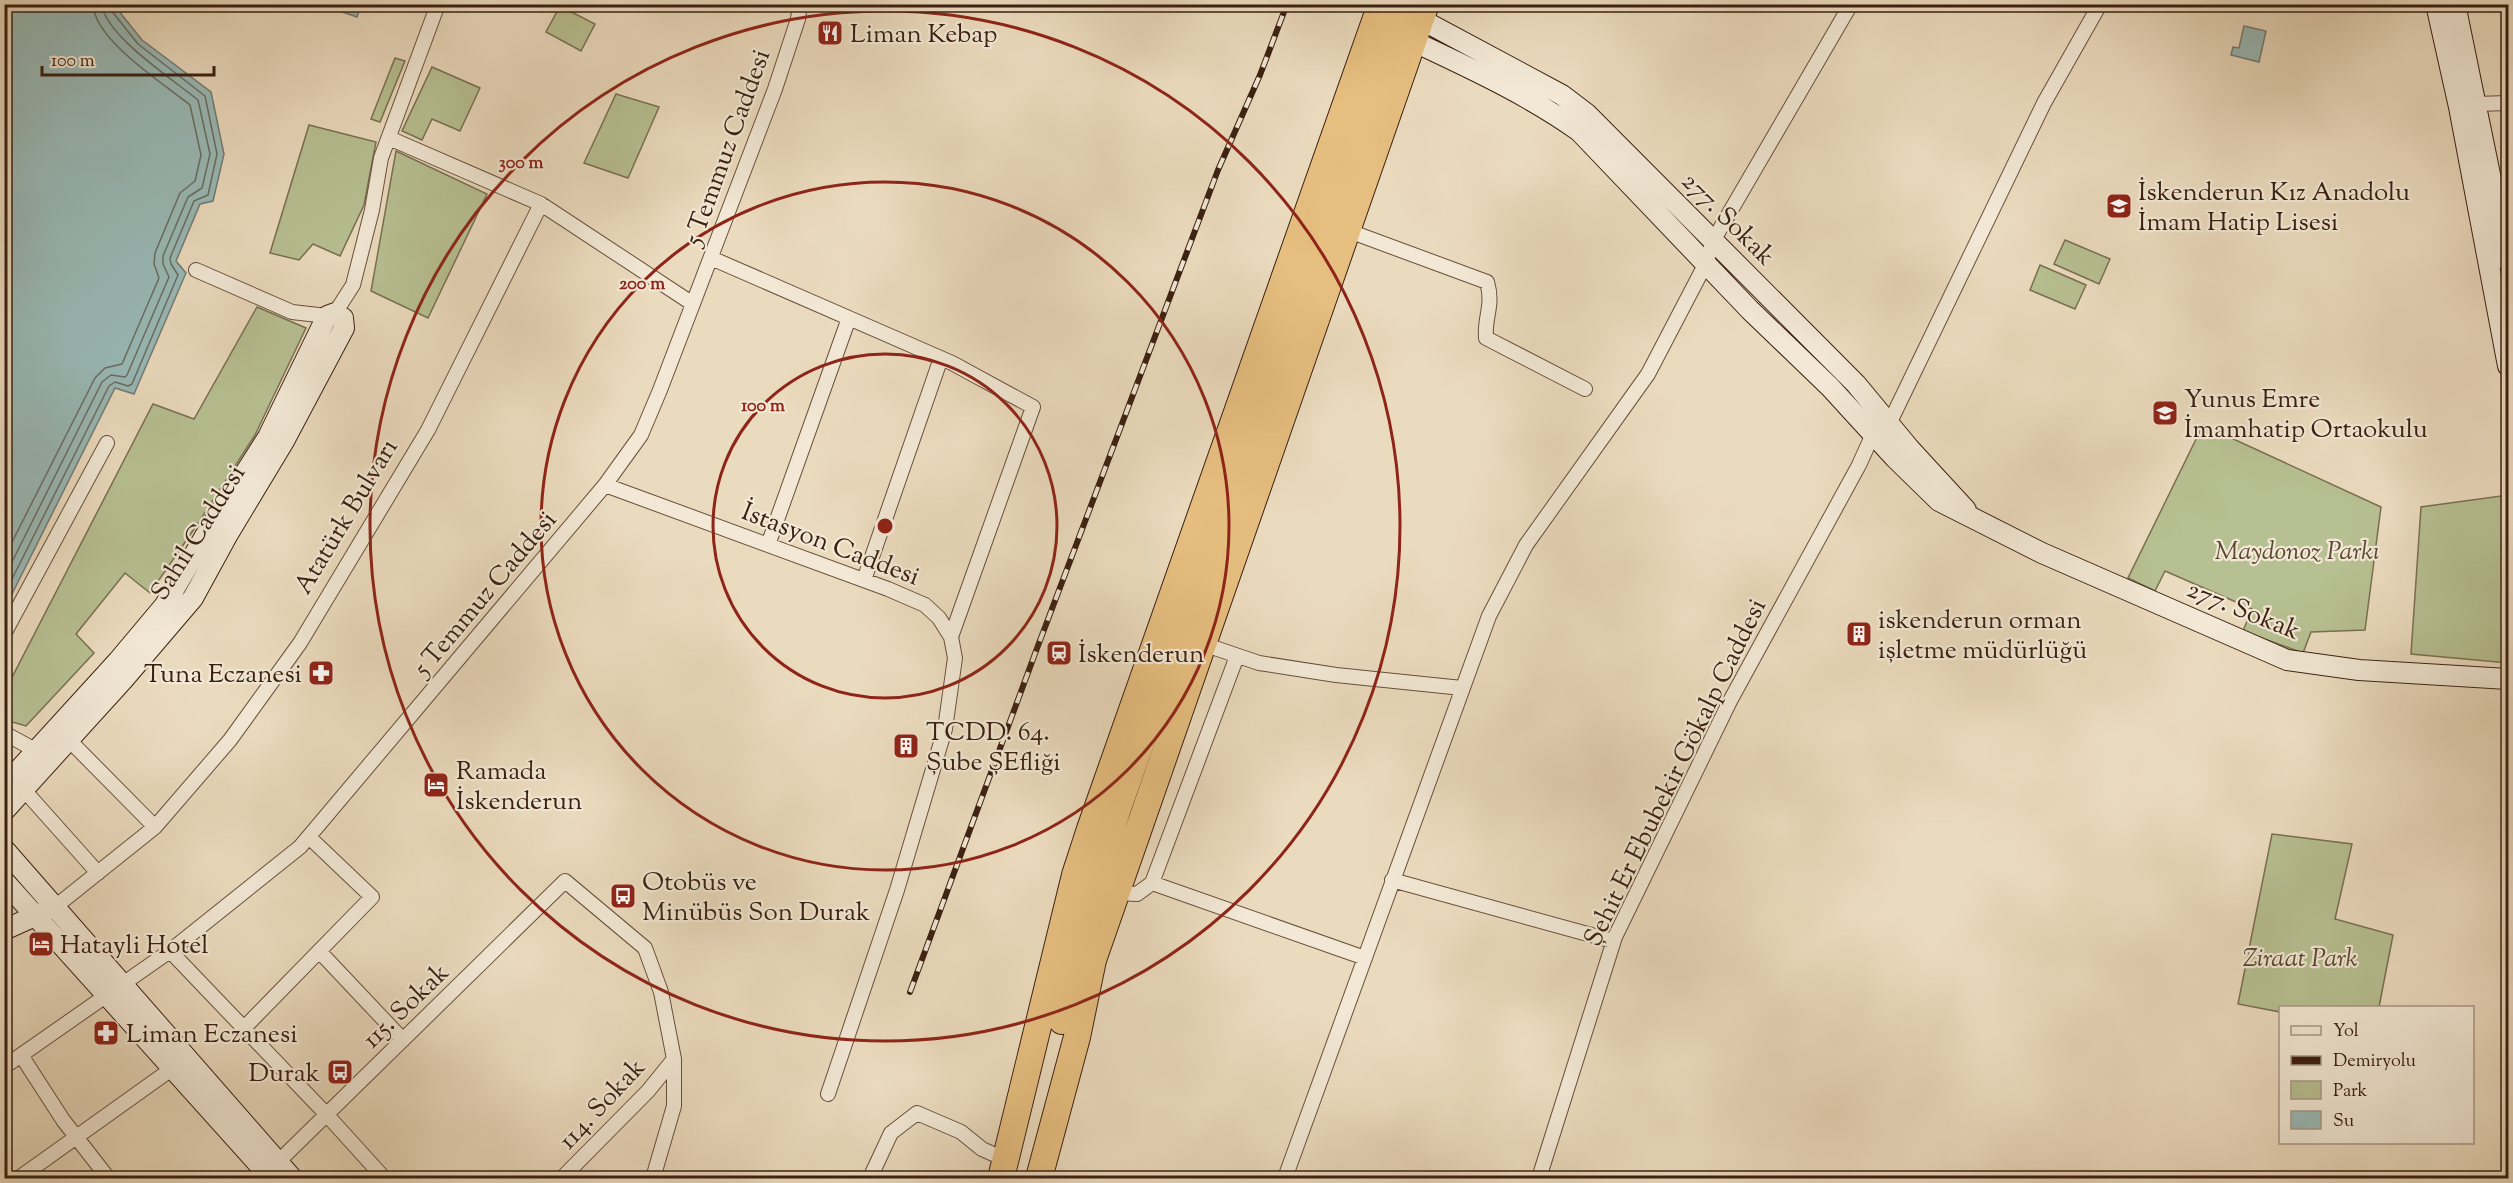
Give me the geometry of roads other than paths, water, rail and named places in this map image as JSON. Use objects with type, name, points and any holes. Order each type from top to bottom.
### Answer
[{"type":"highway","points":[[1039,1179],[1077,1036],[1093,960],[1349,231],[1405,16]]},
{"type":"highway","points":[[1001,1179],[1075,875],[1110,765],[1405,16]]},
{"type":"highway","points":[[1023,1179],[1065,1012],[1076,951],[1093,885],[1296,303],[1405,16]]},
{"type":"highway","points":[[986,1179],[1025,1043],[1055,961]]},
{"type":"street","name":"Sahil Caddesi","points":[[4,811],[14,784],[37,751],[165,605],[205,536],[268,437],[331,315],[353,285],[372,210],[381,158],[438,4]]},
{"type":"street","name":"5 Temmuz Caddesi","points":[[4,1067],[170,951],[300,847],[605,485],[641,435],[775,89],[800,4]]},
{"type":"street","points":[[1285,1179],[1489,616],[1526,545],[1648,374],[1706,263],[1713,241],[1851,4]]},
{"type":"street","points":[[1873,434],[1890,422],[2044,103],[2100,4]]},
{"type":"street","points":[[2436,4],[2508,366]]},
{"type":"street","points":[[2455,4],[2508,262]]},
{"type":"street","name":"277. Sokak","points":[[1405,16],[1562,95],[1587,114],[1856,384],[1890,422],[1909,448],[1976,520]]},
{"type":"street","name":"277. Sokak","points":[[1405,16],[1579,131],[1750,310],[1830,387],[1939,501],[2042,553],[2287,660],[2360,670],[2508,679]]},
{"type":"street","points":[[2475,104],[2508,103]]},
{"type":"street","points":[[389,138],[542,204],[693,304]]},
{"type":"street","name":"Atatürk Bulvarı","points":[[4,930],[55,907],[155,827],[230,740],[300,643],[428,430],[542,204]]},
{"type":"street","points":[[1349,231],[1488,282],[1491,304],[1485,329],[1486,338],[1585,389]]},
{"type":"street","points":[[711,258],[941,358],[1033,406],[951,637],[955,657],[945,729],[897,890],[828,1094]]},
{"type":"street","points":[[196,270],[292,312],[331,315]]},
{"type":"street","name":"Sahil Caddesi","points":[[14,784],[69,740],[193,598],[228,534],[284,441],[344,328],[342,318],[331,315]]},
{"type":"street","points":[[768,545],[849,318]]},
{"type":"street","points":[[864,580],[941,358]]},
{"type":"street","name":"Şehit Er Ebubekir Gökalp Caddesi","points":[[1539,1179],[1613,941],[1730,701],[1873,434]]},
{"type":"street","points":[[4,634],[107,443]]},
{"type":"street","name":"İstasyon Caddesi","points":[[605,485],[864,580],[925,605],[939,618],[951,637]]},
{"type":"street","points":[[1203,644],[1259,663],[1336,675],[1462,688]]},
{"type":"street","points":[[1117,893],[1137,894],[1152,883],[1238,656]]},
{"type":"street","points":[[4,733],[37,751]]},
{"type":"street","points":[[69,740],[155,827]]},
{"type":"street","points":[[14,784],[98,873]]},
{"type":"street","points":[[244,1028],[372,897],[309,837]]},
{"type":"street","points":[[4,849],[55,907],[173,1068],[266,1172],[292,1179]]},
{"type":"street","points":[[1392,880],[1613,941]]},
{"type":"street","points":[[4,881],[35,916],[114,990],[266,1172]]},
{"type":"street","name":"115. Sokak","points":[[266,1172],[565,881],[645,948],[661,992],[674,1059]]},
{"type":"street","points":[[1152,883],[1365,958]]},
{"type":"street","points":[[170,951],[327,1115],[384,1179]]},
{"type":"street","points":[[319,951],[403,1040]]},
{"type":"street","points":[[21,1055],[76,1138],[108,1179]]},
{"type":"street","points":[[653,1179],[674,1106],[674,1059]]},
{"type":"street","name":"114. Sokak","points":[[562,1179],[648,1091],[674,1059]]},
{"type":"street","points":[[20,1179],[173,1068]]},
{"type":"street","points":[[870,1179],[891,1133],[917,1113],[961,1132],[982,1149],[993,1154]]},
{"type":"water","points":[[5,4],[114,5],[142,40],[211,92],[224,154],[213,201],[200,204],[176,261],[186,273],[134,394],[115,388],[5,608]]},
{"type":"water","points":[[322,5],[361,5],[357,17]]},
{"type":"water","points":[[2244,26],[2266,31],[2259,62],[2231,55],[2233,47],[2239,48]]},
{"type":"railway","points":[[910,992],[1218,170],[1260,75],[1287,4]]},
{"type":"place","name":"Liman Kebap","points":[[830,33]]},
{"type":"place","name":"İskenderun Kız Anadolu İmam Hatip Lisesi","points":[[2119,206]]},
{"type":"place","name":"Yunus Emre İmamhatip Ortaokulu","points":[[2165,413]]},
{"type":"place","name":"iskenderun orman işletme müdürlüğü","points":[[1859,634]]},
{"type":"place","name":"İskenderun","points":[[1059,653]]},
{"type":"place","name":"Tuna Eczanesi","points":[[321,673]]},
{"type":"place","name":"TCDD. 64. Şube ŞEfliği","points":[[906,746]]},
{"type":"place","name":"Ramada İskenderun","points":[[436,785]]},
{"type":"place","name":"Otobüs ve Minübüs Son Durak","points":[[623,896]]},
{"type":"place","name":"Hatayli Hotel","points":[[41,944]]},
{"type":"place","name":"Liman Eczanesi","points":[[106,1033]]},
{"type":"place","name":"Durak","points":[[340,1072]]},
{"type":"park label","name":"Maydonoz Parkı","points":[[2297,550]]},
{"type":"park label","name":"Ziraat Park","points":[[2300,957]]}]
